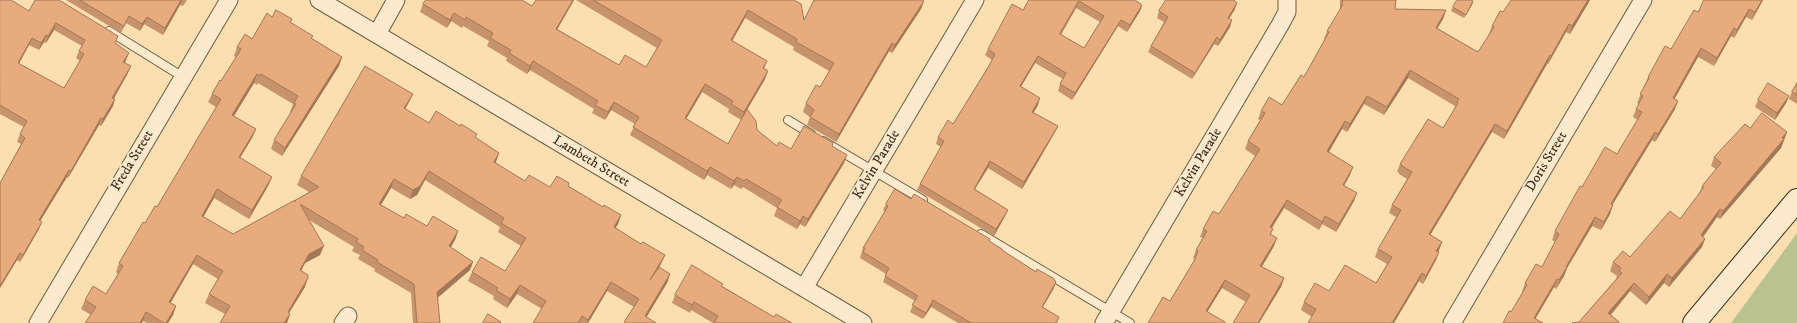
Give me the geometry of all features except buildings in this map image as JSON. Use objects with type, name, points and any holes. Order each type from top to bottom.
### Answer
[{"type":"main road","points":[[1694,323],[1797,200]]},
{"type":"street","name":"Freda Street","points":[[38,323],[229,0]]},
{"type":"street","name":"Lambeth Street","points":[[319,0],[864,323]]},
{"type":"street","points":[[377,34],[396,0]]},
{"type":"street","name":"Kelvin Parade","points":[[804,288],[975,0]]},
{"type":"street","name":"Kelvin Parade","points":[[1107,317],[1280,25],[1287,12],[1287,0]]},
{"type":"street","name":"Doris Street","points":[[1452,323],[1643,0]]},
{"type":"lane","points":[[102,28],[183,76]]},
{"type":"lane","points":[[788,120],[934,206]]},
{"type":"lane","points":[[974,230],[1107,317],[1130,323]]},
{"type":"green space","points":[[1797,233],[1797,323],[1731,323]]}]
